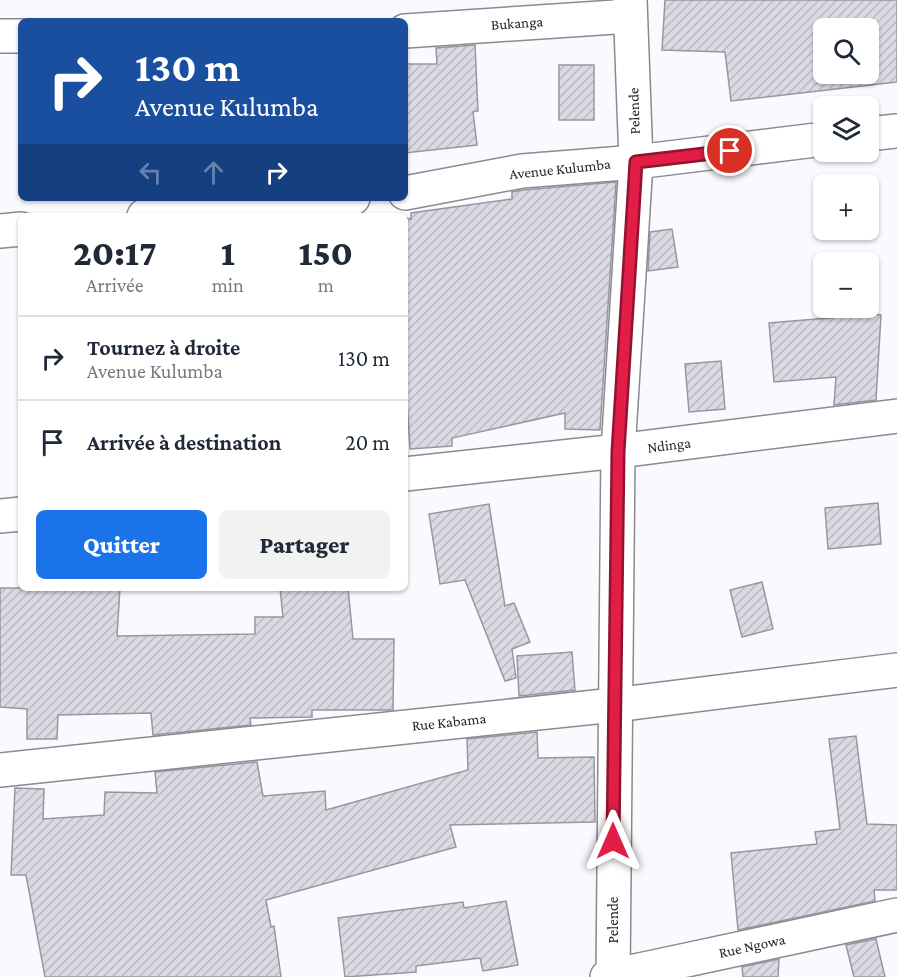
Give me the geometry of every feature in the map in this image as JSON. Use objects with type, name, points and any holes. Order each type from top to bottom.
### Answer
[{"type":"street","name":"Bukanga","points":[[408,31],[630,8]]},
{"type":"street","name":"Pelende","points":[[613,977],[618,452],[636,162],[630,8]]},
{"type":"street","points":[[0,36],[18,36]]},
{"type":"street","points":[[879,133],[897,131]]},
{"type":"street","name":"Avenue Kulumba","points":[[408,193],[522,171],[636,162],[813,141]]},
{"type":"street","points":[[179,213],[317,201]]},
{"type":"street","points":[[0,231],[18,229]]},
{"type":"street","name":"Ndinga","points":[[408,474],[618,452],[897,416]]},
{"type":"street","points":[[0,516],[18,514]]},
{"type":"street","name":"Rue Kabama","points":[[0,770],[614,705],[897,670]]},
{"type":"street","name":"Rue Ngowa","points":[[607,977],[897,915]]},
{"type":"building","points":[[665,0],[897,0],[897,82],[731,101],[725,52],[662,50]]},
{"type":"building","points":[[475,45],[478,111],[473,112],[477,145],[408,153],[408,64],[437,64],[436,48]]},
{"type":"building","points":[[559,65],[594,65],[594,120],[559,120]]},
{"type":"building","points":[[616,182],[600,430],[565,429],[565,413],[452,438],[452,446],[410,449],[408,218],[411,219],[411,213],[512,199],[512,192]]},
{"type":"building","points":[[672,229],[678,267],[648,271],[650,232]]},
{"type":"building","points":[[881,315],[876,400],[834,405],[836,377],[774,382],[769,323],[828,318],[879,318]]},
{"type":"building","points":[[721,361],[725,409],[689,412],[685,364]]},
{"type":"building","points":[[878,503],[881,544],[828,549],[825,508]]},
{"type":"building","points":[[489,504],[505,606],[514,603],[530,642],[512,649],[516,678],[505,681],[465,580],[440,584],[429,514]]},
{"type":"building","points":[[762,582],[773,629],[742,637],[730,590]]},
{"type":"building","points":[[0,588],[18,588],[18,591],[120,591],[117,636],[255,634],[255,617],[283,617],[280,591],[348,591],[353,639],[394,639],[393,710],[312,710],[312,717],[250,718],[251,725],[153,735],[151,713],[58,715],[57,739],[27,739],[27,709],[0,707]]},
{"type":"building","points":[[572,652],[575,690],[519,696],[517,656]]},
{"type":"building","points":[[537,732],[538,758],[594,757],[595,822],[450,825],[456,847],[266,900],[271,927],[274,926],[281,977],[45,977],[26,875],[11,875],[15,788],[44,789],[43,819],[104,815],[105,792],[157,793],[155,772],[257,762],[263,796],[325,791],[326,810],[468,770],[467,739]]},
{"type":"building","points":[[856,736],[867,824],[897,825],[897,890],[874,890],[875,901],[738,930],[731,853],[817,844],[815,832],[840,829],[829,739]]},
{"type":"building","points":[[506,901],[518,965],[483,971],[480,958],[416,966],[416,972],[345,977],[338,918],[463,902],[464,908]]},
{"type":"building","points":[[876,939],[885,977],[854,977],[846,945]]},
{"type":"building","points":[[779,959],[778,977],[743,977],[742,967]]},
{"type":"route","points":[[613,841],[618,452],[636,162],[730,151]]}]
